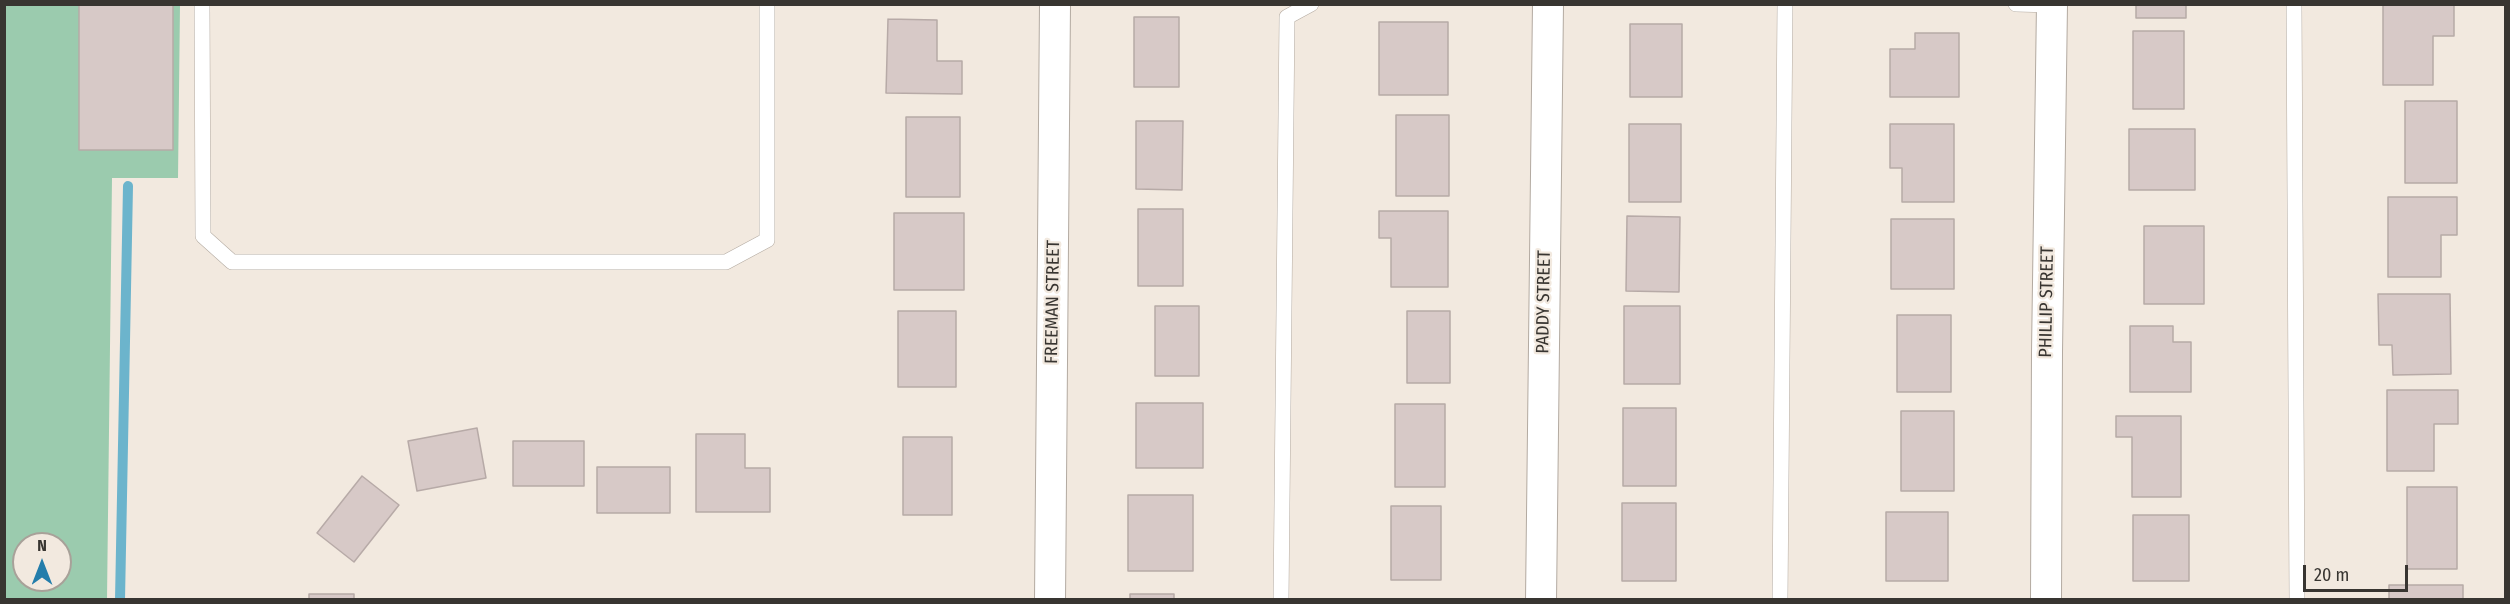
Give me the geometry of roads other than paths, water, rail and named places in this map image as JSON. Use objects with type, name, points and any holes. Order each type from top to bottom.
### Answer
[{"type":"street","name":"FREEMAN STREET","points":[[1050,600],[1055,4]]},
{"type":"street","name":"PADDY STREET","points":[[1540,600],[1548,4]]},
{"type":"street","name":"PHILLIP STREET","points":[[2046,600],[2046,364],[2052,5]]},
{"type":"lane","points":[[202,4],[203,236],[232,262],[726,262],[766,240],[767,4]]},
{"type":"lane","points":[[1281,600],[1287,17],[1311,4]]},
{"type":"lane","points":[[1780,600],[1785,4]]},
{"type":"lane","points":[[2016,4],[2052,5]]},
{"type":"lane","points":[[2294,4],[2296,600]]},
{"type":"waterway","points":[[120,600],[128,186]]}]
